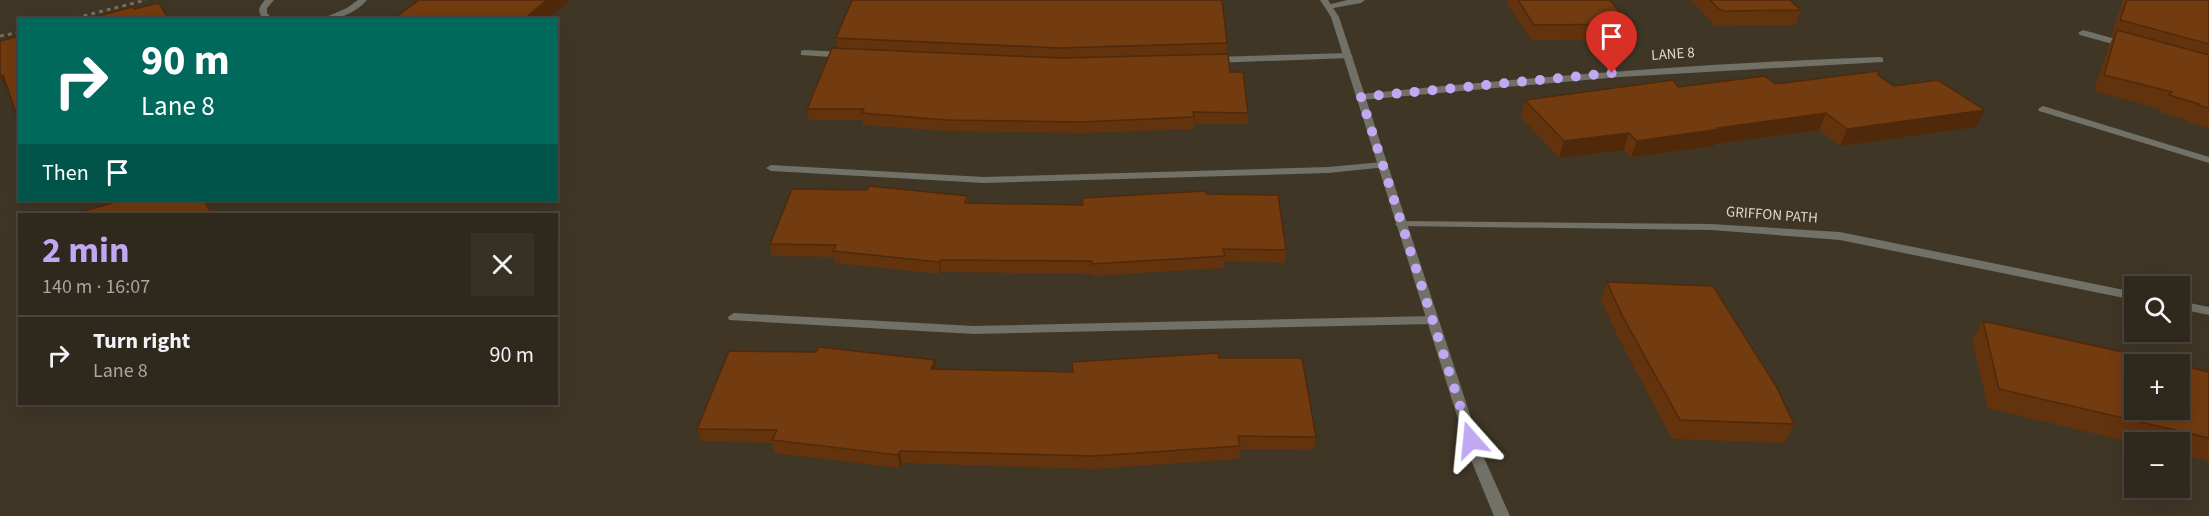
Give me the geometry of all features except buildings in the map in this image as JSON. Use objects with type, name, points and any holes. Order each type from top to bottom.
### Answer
[{"type":"street","points":[[267,18],[263,13],[270,0]]},
{"type":"street","points":[[329,18],[342,14],[363,0]]},
{"type":"street","points":[[1362,0],[1326,3],[1335,16],[1478,460],[1502,516]]},
{"type":"street","points":[[2083,33],[2140,48]]},
{"type":"street","points":[[804,53],[850,55]]},
{"type":"street","points":[[1198,60],[1348,56]]},
{"type":"street","name":"LANE 8","points":[[1361,97],[1635,71],[1739,64],[1880,60]]},
{"type":"street","points":[[2043,109],[2209,160]]},
{"type":"street","points":[[771,168],[984,180],[1316,170],[1383,165]]},
{"type":"street","name":"GRIFFON PATH","points":[[1401,224],[1711,227],[1840,236],[2124,294]]},
{"type":"street","points":[[2190,307],[2209,310]]},
{"type":"street","points":[[734,317],[974,330],[1432,320]]},
{"type":"path","points":[[76,18],[146,0]]},
{"type":"path","points":[[0,36],[18,32]]},
{"type":"route","points":[[1471,440],[1361,97],[1612,73]]}]
